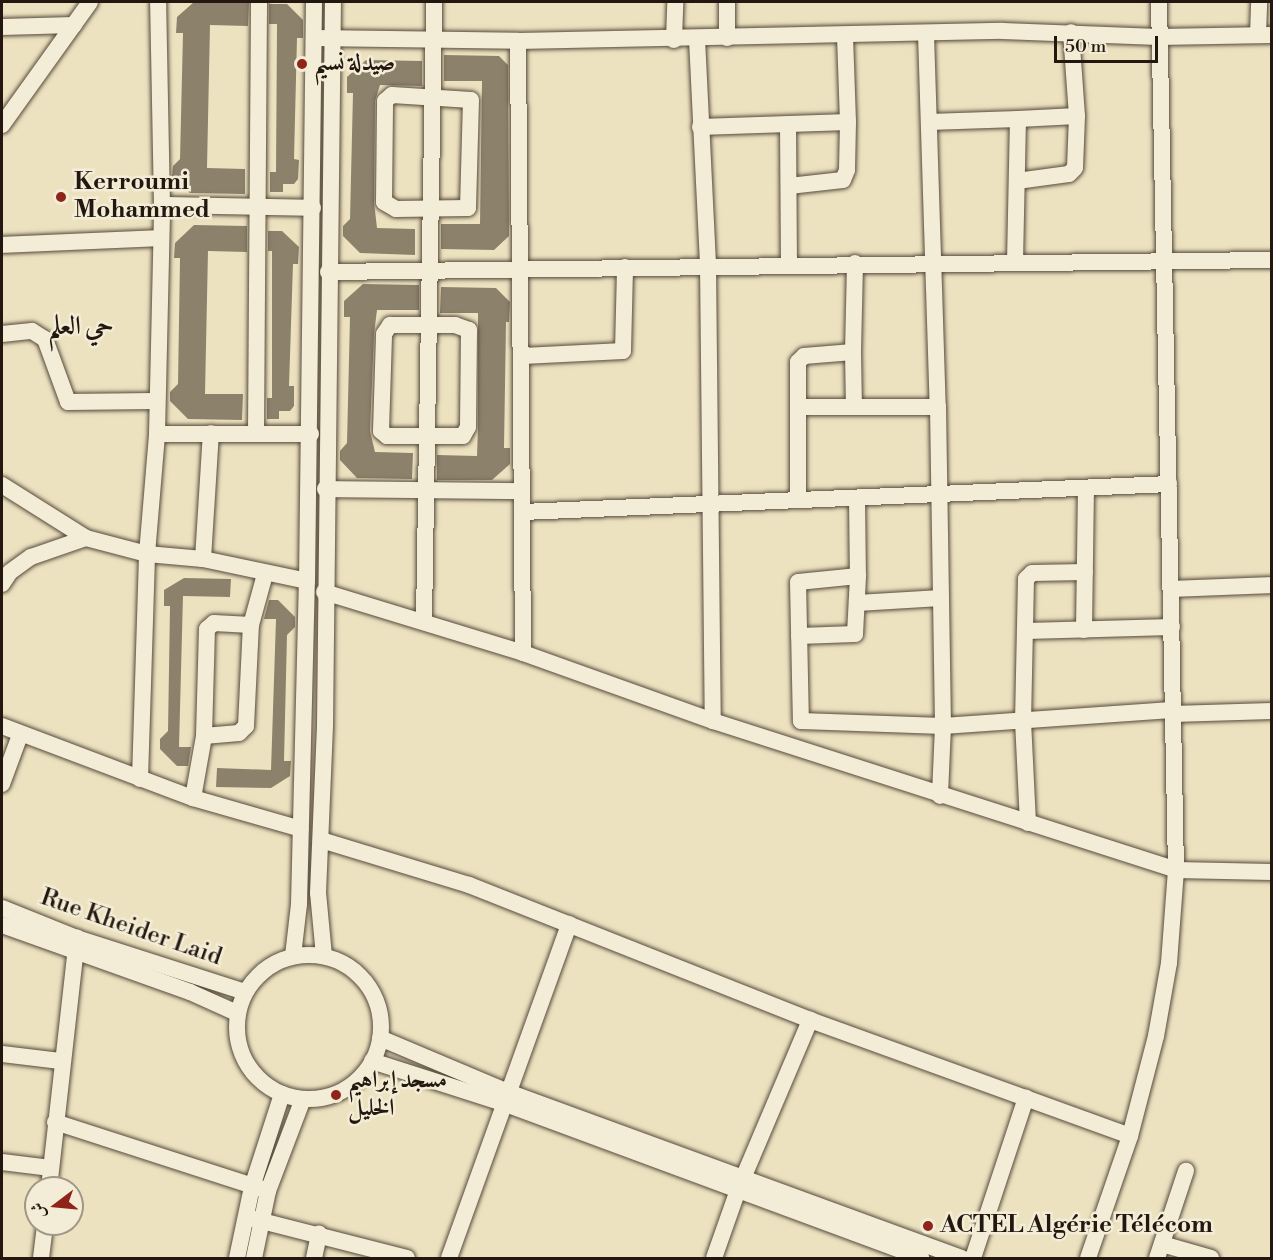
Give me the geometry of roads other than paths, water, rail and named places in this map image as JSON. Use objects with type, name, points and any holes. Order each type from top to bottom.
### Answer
[{"type":"street","points":[[2,125],[90,2]]},
{"type":"street","points":[[140,779],[147,554],[157,434],[154,401],[162,205],[158,2]]},
{"type":"street","points":[[256,433],[259,2]]},
{"type":"street","points":[[315,2],[313,208],[328,272],[321,840],[318,893],[324,956]]},
{"type":"street","points":[[293,956],[302,829],[311,434],[333,2]]},
{"type":"street","points":[[424,621],[426,324],[432,209],[434,2]]},
{"type":"street","points":[[674,40],[675,2]]},
{"type":"street","points":[[727,2],[728,38]]},
{"type":"street","points":[[1088,1258],[1130,1136],[1156,1036],[1169,963],[1176,870],[1159,2]]},
{"type":"street","points":[[314,38],[518,42],[1071,32],[1158,37],[1265,35],[1259,2]]},
{"type":"street","points":[[2,27],[74,25]]},
{"type":"street","points":[[1017,181],[1069,174],[1075,168],[1077,116],[1071,32]]},
{"type":"street","points":[[926,34],[938,407],[943,726],[940,795]]},
{"type":"street","points":[[789,186],[843,180],[847,170],[845,36]]},
{"type":"street","points":[[698,39],[700,127],[708,265],[708,501],[713,721]]},
{"type":"street","points":[[518,42],[523,356],[523,653]]},
{"type":"street","points":[[392,94],[469,98],[472,120],[470,205],[462,210],[432,209],[390,207],[382,198],[386,99],[392,94]]},
{"type":"street","points":[[929,122],[1077,116]]},
{"type":"street","points":[[1015,262],[1018,119]]},
{"type":"street","points":[[700,127],[848,122]]},
{"type":"street","points":[[789,124],[789,264]]},
{"type":"street","points":[[162,205],[313,208]]},
{"type":"street","points":[[2,245],[160,238]]},
{"type":"street","points":[[328,272],[855,263],[1272,260]]},
{"type":"street","points":[[854,407],[855,263]]},
{"type":"street","points":[[523,356],[623,351],[625,267]]},
{"type":"street","points":[[426,324],[467,327],[470,342],[466,433],[460,437],[426,436],[387,436],[379,425],[385,330],[390,325],[426,324]]},
{"type":"street","points":[[2,334],[32,331],[45,339],[68,402],[154,401]]},
{"type":"street","points":[[798,499],[799,358],[853,352]]},
{"type":"street","points":[[799,407],[938,407]]},
{"type":"street","points":[[203,559],[211,433]]},
{"type":"street","points":[[157,434],[311,434]]},
{"type":"street","points":[[523,512],[708,501],[939,495],[1169,484]]},
{"type":"street","points":[[2,485],[86,538],[147,554],[203,559],[265,574],[308,581]]},
{"type":"street","points":[[325,489],[426,492],[522,491]]},
{"type":"street","points":[[1084,630],[1086,489]]},
{"type":"street","points":[[799,636],[853,636],[856,631],[857,498]]},
{"type":"street","points":[[2,584],[10,572],[31,557],[86,538]]},
{"type":"street","points":[[1028,823],[1023,722],[1028,575],[1085,572]]},
{"type":"street","points":[[204,735],[239,733],[246,726],[251,625],[265,574]]},
{"type":"street","points":[[801,750],[798,585],[801,579],[858,576]]},
{"type":"street","points":[[1172,589],[1272,585]]},
{"type":"street","points":[[324,592],[523,653],[713,721],[1176,870],[1272,872]]},
{"type":"street","points":[[857,603],[941,598]]},
{"type":"street","points":[[193,798],[204,735],[207,629],[214,623],[251,625]]},
{"type":"street","points":[[1026,631],[1172,627]]},
{"type":"street","points":[[801,721],[943,726],[1172,712],[1272,711]]},
{"type":"street","points":[[2,726],[20,735],[193,798],[302,829]]},
{"type":"street","points":[[2,784],[20,735]]},
{"type":"street","points":[[321,840],[469,885],[810,1020],[1130,1136]]},
{"type":"street","name":"Rue Kheider Laid","points":[[2,908],[75,945],[237,1013]]},
{"type":"street","points":[[449,1258],[569,924]]},
{"type":"street","name":"Rue Kheider Laid","points":[[2,925],[245,992]]},
{"type":"street","points":[[50,1176],[75,945]]},
{"type":"street","points":[[293,956],[324,956],[344,964],[361,977],[374,995],[380,1016],[380,1038],[372,1061],[360,1078],[343,1091],[324,1098],[303,1099],[282,1094],[261,1081],[245,1062],[237,1038],[237,1013],[245,992],[258,975],[293,956]]},
{"type":"street","points":[[714,1258],[740,1184],[810,1020]]},
{"type":"street","points":[[380,1038],[506,1098]]},
{"type":"street","points":[[2,1054],[61,1061]]},
{"type":"street","points":[[372,1061],[506,1098],[740,1184],[962,1258]]},
{"type":"street","points":[[237,1258],[253,1219],[282,1094]]},
{"type":"street","points":[[973,1258],[1026,1098]]},
{"type":"street","points":[[260,1189],[303,1099]]},
{"type":"street","points":[[55,1122],[260,1189]]},
{"type":"street","points":[[2,1162],[51,1168]]},
{"type":"street","points":[[1186,1171],[1159,1251],[1211,1258]]},
{"type":"street","points":[[740,1184],[921,1258]]},
{"type":"street","points":[[253,1219],[407,1258]]},
{"type":"street","points":[[253,1219],[254,1258]]},
{"type":"street","points":[[314,1258],[319,1234]]},
{"type":"street","points":[[41,1258],[44,1236]]},
{"type":"place","name":"صيدلة نسيم","points":[[302,64]]},
{"type":"place","name":"Kerroumi Mohammed","points":[[61,197]]},
{"type":"place","name":"مسجد إبراهيم الخليل","points":[[336,1095]]},
{"type":"place","name":"ACTEL Algérie Télécom","points":[[928,1226]]},
{"type":"district","name":"حي العلم","points":[[81,327]]}]
